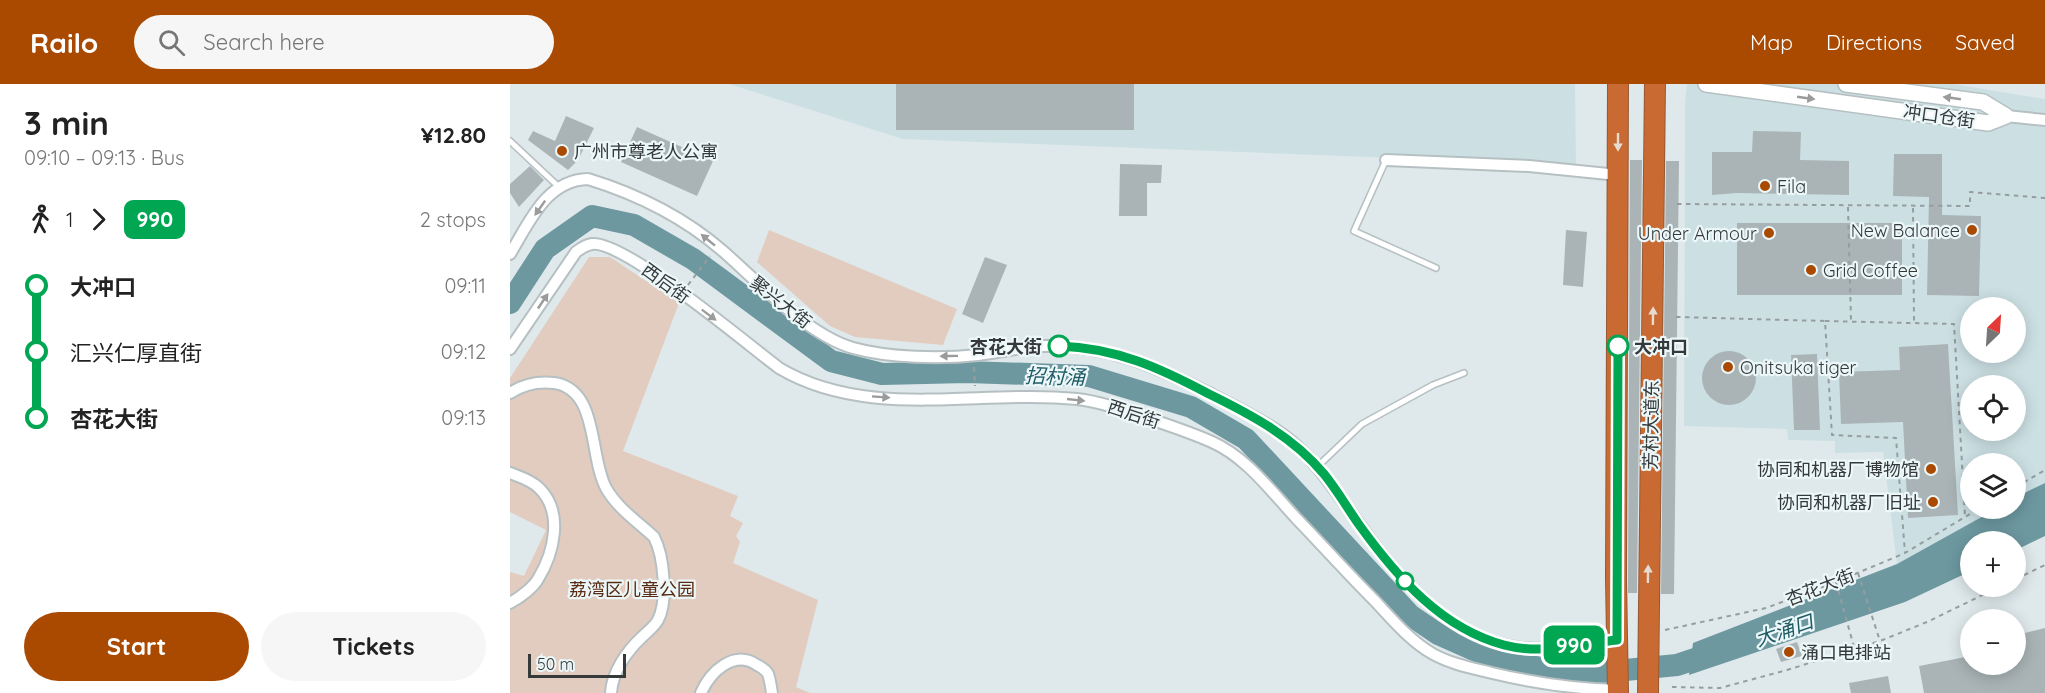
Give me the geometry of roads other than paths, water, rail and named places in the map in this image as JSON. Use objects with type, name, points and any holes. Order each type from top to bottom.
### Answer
[{"type":"highway","name":"芳村大道东","points":[[1618,84],[1618,681]]},
{"type":"highway","name":"芳村大道东","points":[[1647,678],[1655,84]]},
{"type":"street","name":"冲口仓街","points":[[1706,84],[1988,123],[2006,116]]},
{"type":"street","name":"冲口仓街","points":[[1846,84],[1983,102],[2006,116]]},
{"type":"street","points":[[2006,116],[2045,120]]},
{"type":"street","points":[[1386,160],[1529,166],[1618,175]]},
{"type":"street","name":"聚兴大街","points":[[510,254],[549,195],[559,187],[578,179],[588,179],[621,190],[690,225],[790,311],[830,338],[850,348],[898,355],[974,356],[1042,346],[1088,348],[1112,352],[1149,364],[1236,407],[1298,446],[1317,467]]},
{"type":"street","name":"西后街","points":[[510,349],[576,252],[592,244],[614,249],[635,260],[682,292],[779,368],[807,382],[854,395],[890,398],[1055,398],[1095,402],[1160,422],[1216,443],[1255,474],[1388,615],[1435,655],[1470,668],[1539,683],[1581,689],[1618,681]]},
{"type":"street","points":[[510,393],[521,386],[542,381],[571,389],[585,407],[605,486],[616,504],[658,543],[664,587],[658,620],[629,650],[614,678],[611,693]]},
{"type":"street","points":[[1317,467],[1383,557],[1409,586],[1446,618],[1461,627],[1490,641],[1522,648],[1540,649],[1617,640]]},
{"type":"street","points":[[510,473],[539,488],[548,500],[555,528],[550,553],[537,581],[510,603]]},
{"type":"street","points":[[702,693],[712,673],[724,664],[750,660],[769,675],[772,693]]},
{"type":"lane","points":[[510,141],[559,187]]},
{"type":"lane","points":[[1386,160],[1354,231],[1436,268]]},
{"type":"lane","points":[[1317,467],[1362,424],[1433,385],[1464,373]]},
{"type":"water","name":"大涌口","points":[[2045,483],[2045,536],[2026,545],[2026,531],[1960,531],[1960,576],[1905,602],[1689,675],[1693,643],[1897,564],[1978,519],[2026,519],[2026,492]]},
{"type":"waterway","name":"招村涌","points":[[510,303],[545,249],[592,216],[634,225],[693,259],[831,361],[882,374],[967,372],[1089,376],[1191,407],[1246,439],[1410,615],[1438,634],[1501,662],[1584,674],[1677,665],[1719,651]]},
{"type":"place","name":"广州市尊老人公寓","points":[[562,151]]},
{"type":"place","name":"Fila","points":[[1765,186]]},
{"type":"place","name":"New Balance","points":[[1972,230]]},
{"type":"place","name":"Under Armour","points":[[1769,233]]},
{"type":"place","name":"Grid Coffee","points":[[1811,270]]},
{"type":"place","name":"杏花大街","points":[[1059,346]]},
{"type":"place","name":"大冲口","points":[[1618,346]]},
{"type":"place","name":"Onitsuka tiger","points":[[1728,367]]},
{"type":"place","name":"协同和机器厂博物馆","points":[[1931,469]]},
{"type":"place","name":"协同和机器厂旧址","points":[[1933,502]]},
{"type":"place","name":"涌口电排站","points":[[1789,652]]},
{"type":"park label","name":"荔湾区儿童公园","points":[[632,589]]}]
